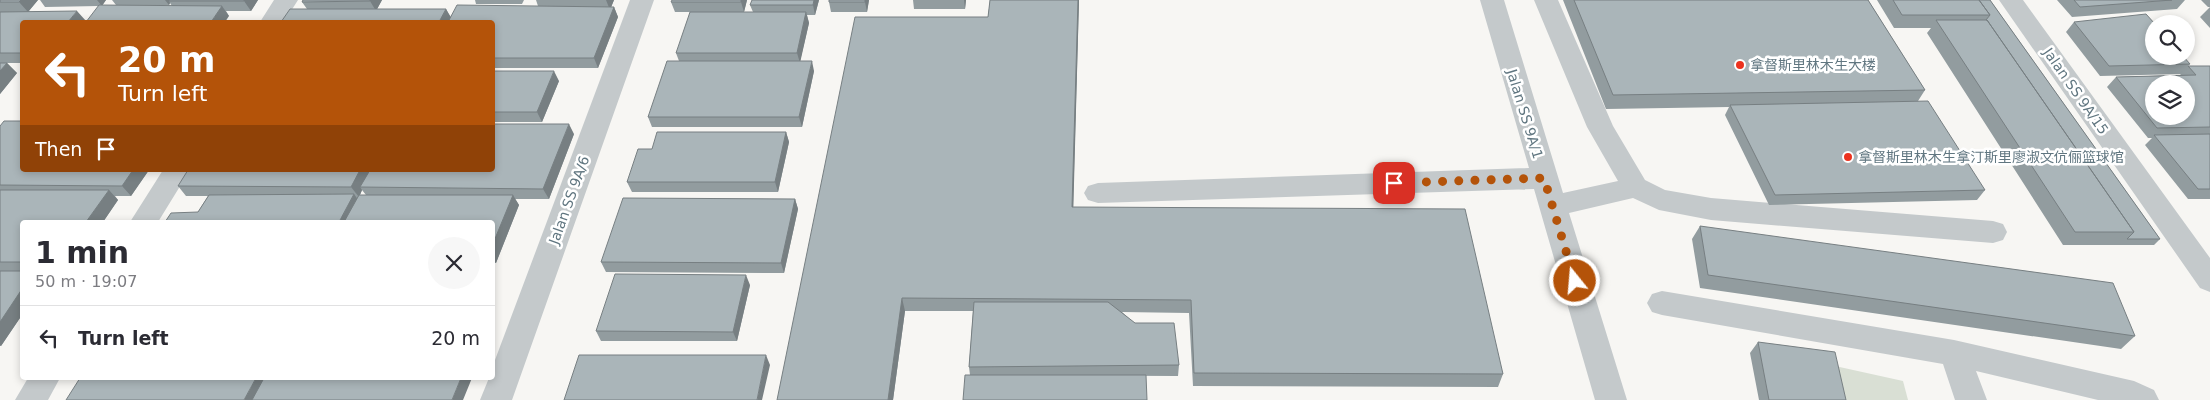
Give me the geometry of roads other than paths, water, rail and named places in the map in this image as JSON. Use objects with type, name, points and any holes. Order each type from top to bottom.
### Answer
[{"type":"street","points":[[273,20],[286,0]]},
{"type":"street","name":"Jalan SS 9A/6","points":[[496,400],[642,0]]},
{"type":"street","name":"Jalan SS 9A/1","points":[[1492,0],[1611,400]]},
{"type":"street","points":[[1546,0],[1600,127],[1635,187],[1659,199],[1711,209],[1993,232]]},
{"type":"street","name":"Jalan SS 9A/15","points":[[2011,0],[2210,280]]},
{"type":"street","points":[[145,220],[177,172]]},
{"type":"street","points":[[1098,192],[1544,178]]},
{"type":"street","points":[[1553,206],[1635,187]]},
{"type":"street","points":[[1662,303],[1954,353],[2134,395],[2143,400]]},
{"type":"street","points":[[1954,353],[1971,400]]},
{"type":"street","points":[[31,400],[44,380]]},
{"type":"place","name":"拿督斯里林木生大楼","points":[[1740,65]]},
{"type":"place","name":"拿督斯里林木生拿汀斯里廖淑文伉俪篮球馆","points":[[1848,157]]}]
